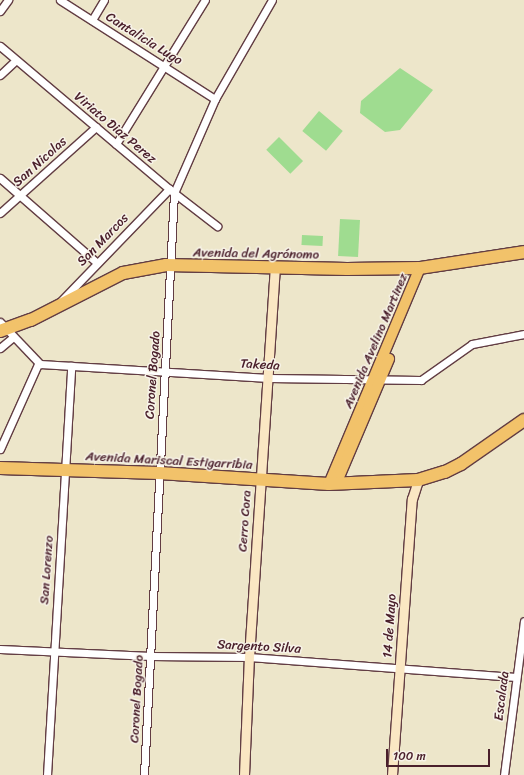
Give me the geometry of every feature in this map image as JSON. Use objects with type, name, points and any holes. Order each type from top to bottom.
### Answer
[{"type":"highway","name":"Avenida del Agrónomo","points":[[5,330],[55,308],[123,273],[172,266],[420,268],[522,252]]},
{"type":"highway","points":[[418,480],[445,472],[461,464],[524,420]]},
{"type":"highway","name":"Avenida Mariscal Estigarribia","points":[[0,468],[159,473],[333,484],[418,480]]},
{"type":"main road","name":"Avenida Avelino Martinez","points":[[333,484],[377,380],[420,268]]},
{"type":"street","points":[[0,11],[8,0]]},
{"type":"street","name":"Cantalicia Lugo","points":[[60,0],[215,98]]},
{"type":"street","points":[[92,20],[104,0]]},
{"type":"street","points":[[116,144],[205,0]]},
{"type":"street","name":"Coronel Bogado","points":[[144,775],[159,473],[172,266],[171,191],[215,98],[272,0]]},
{"type":"street","name":"Viriato Diaz Perez","points":[[0,46],[15,61],[171,191],[217,226]]},
{"type":"street","points":[[0,75],[15,61]]},
{"type":"street","name":"San Nicolas","points":[[0,213],[96,127]]},
{"type":"street","points":[[0,178],[97,263]]},
{"type":"street","name":"San Marcos","points":[[55,308],[97,263],[171,191]]},
{"type":"street","name":"Cerro Cora","points":[[244,775],[249,657],[269,378],[275,268]]},
{"type":"street","points":[[0,348],[5,330]]},
{"type":"street","points":[[0,450],[38,364],[5,330]]},
{"type":"street","name":"Takeda","points":[[38,364],[269,378],[421,380],[472,344],[524,334]]},
{"type":"street","name":"San Lorenzo","points":[[47,775],[71,366]]},
{"type":"street","name":"14 de Mayo","points":[[392,775],[412,499],[418,480]]},
{"type":"street","name":"Escalada","points":[[504,775],[524,621]]},
{"type":"street","name":"Sargento Silva","points":[[0,649],[151,656],[249,657],[400,670],[516,677]]},
{"type":"green space","points":[[400,68],[433,90],[400,130],[385,132],[360,113],[361,101]]},
{"type":"green space","points":[[319,111],[343,131],[326,151],[302,131]]},
{"type":"green space","points":[[279,137],[303,161],[290,174],[266,150]]},
{"type":"green space","points":[[340,219],[360,220],[358,257],[338,256]]},
{"type":"green space","points":[[302,235],[323,236],[322,246],[301,245]]}]
